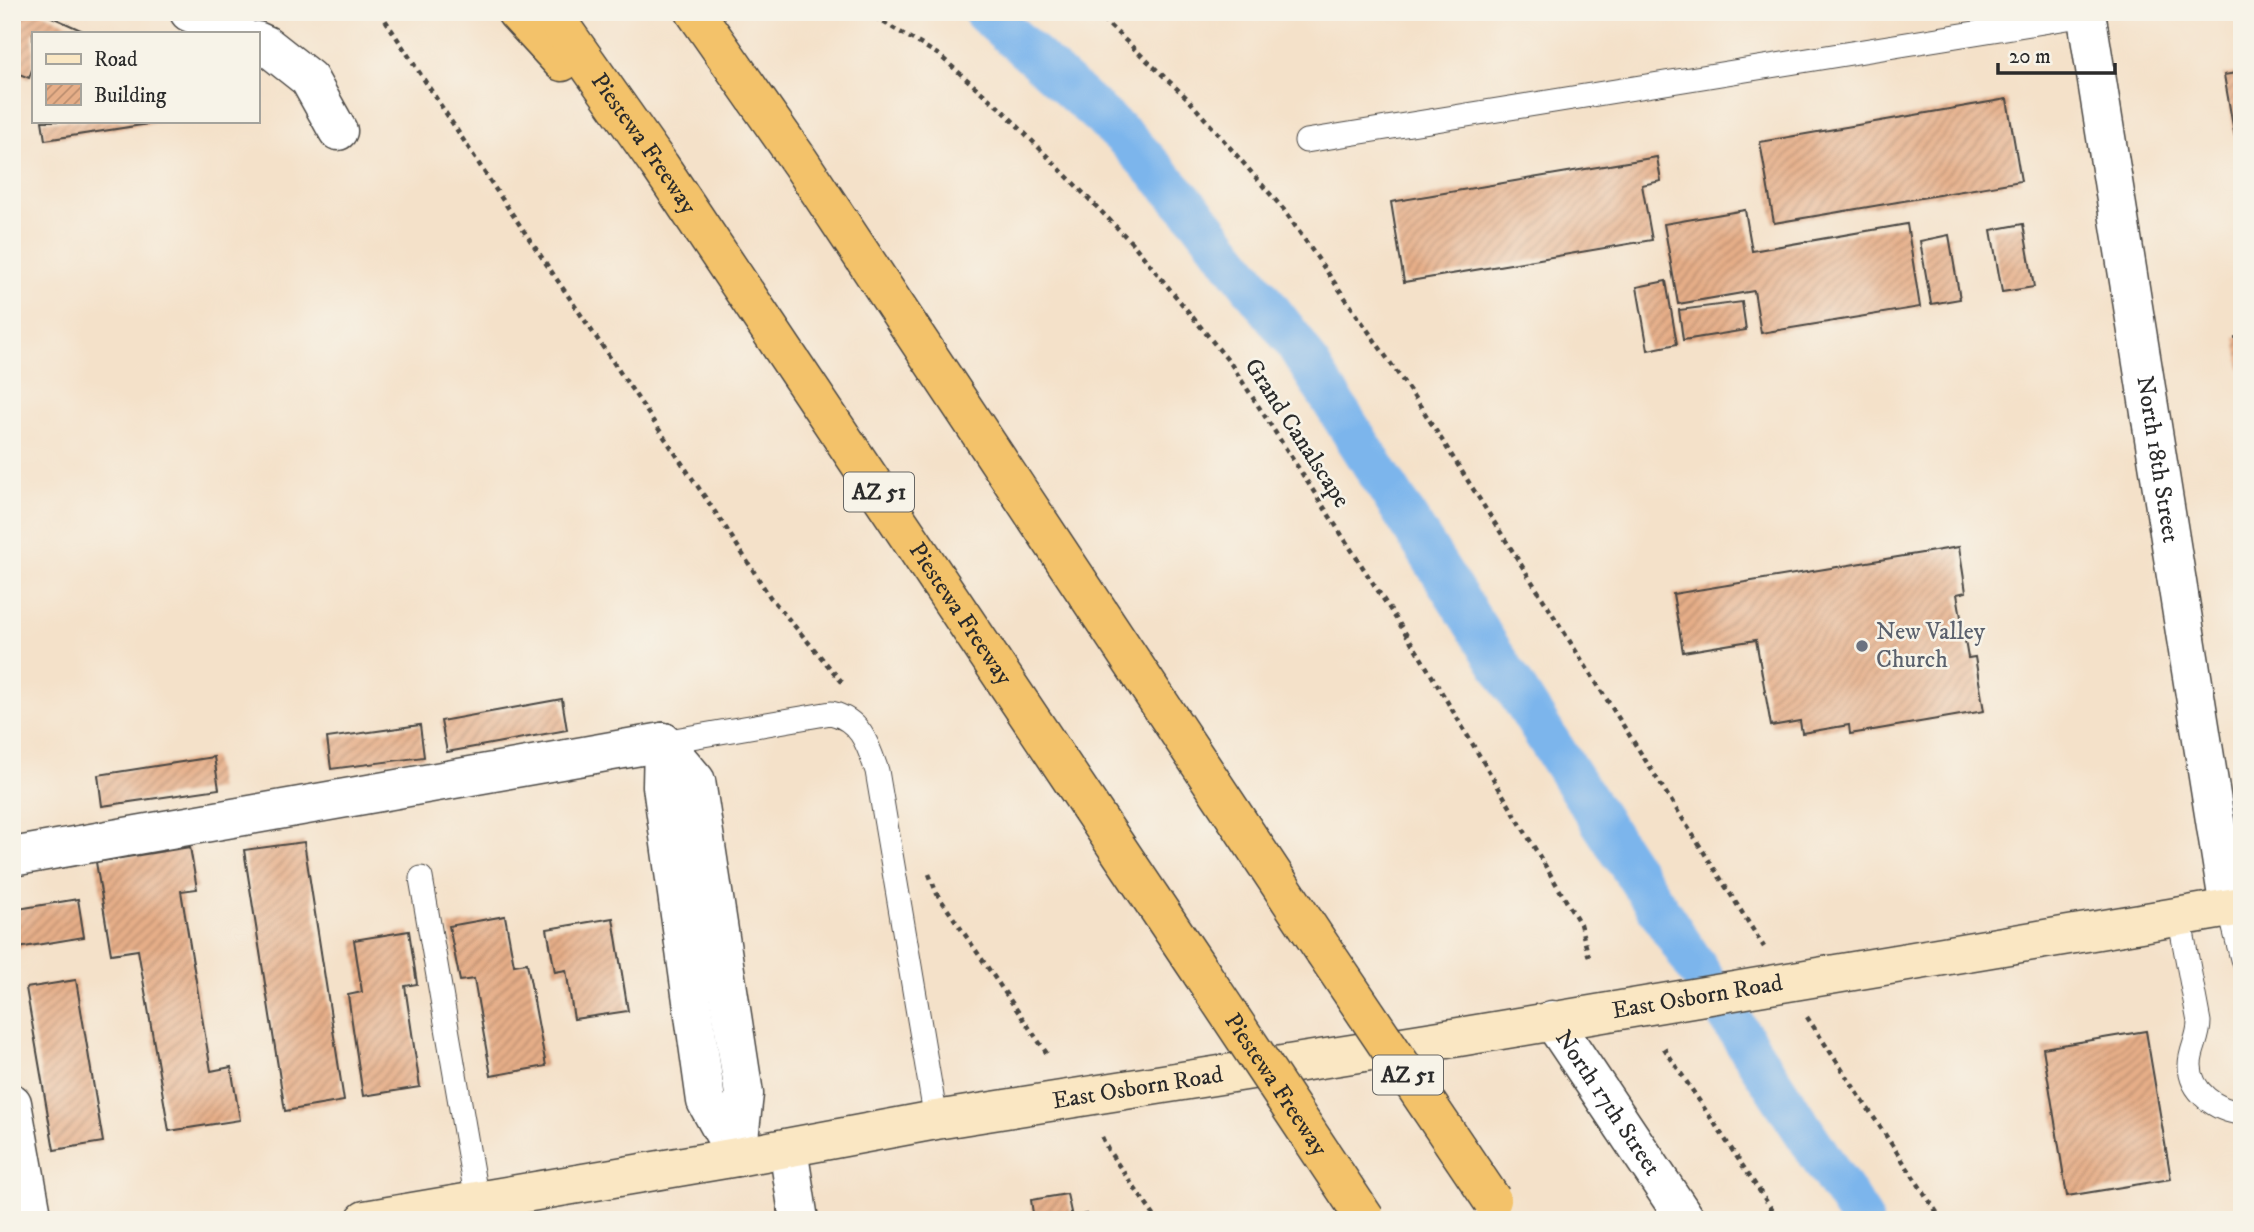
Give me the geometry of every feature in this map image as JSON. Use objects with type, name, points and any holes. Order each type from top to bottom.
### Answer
[{"type":"highway","points":[[516,12],[660,166]]},
{"type":"highway","name":"Piestewa Freeway","points":[[551,12],[660,166],[1366,1220]]},
{"type":"highway","name":"AZ 51","points":[[695,12],[800,162],[1498,1210]]},
{"type":"highway","points":[[717,12],[800,162]]},
{"type":"main road","name":"East Osborn Road","points":[[365,1220],[936,1121],[2235,907]]},
{"type":"street","points":[[189,12],[236,32]]},
{"type":"street","name":"North 18th Street","points":[[2086,13],[2235,907]]},
{"type":"street","points":[[259,42],[309,79],[338,131]]},
{"type":"street","points":[[12,858],[663,743],[696,782],[744,1094],[737,1157]]},
{"type":"street","name":"North 17th Street","points":[[1552,1020],[1686,1220]]},
{"type":"street","points":[[12,1103],[33,1220]]},
{"type":"street","points":[[788,1148],[799,1220]]},
{"type":"lane","points":[[1306,141],[2086,13]]},
{"type":"lane","points":[[663,743],[831,713],[845,716],[858,729],[869,746],[877,771],[936,1121]]},
{"type":"lane","points":[[421,878],[477,1201]]},
{"type":"lane","points":[[2235,907],[2242,959]]},
{"type":"lane","points":[[2179,916],[2199,1022],[2199,1037],[2192,1051],[2190,1066],[2194,1083],[2204,1096],[2221,1109],[2242,1113]]},
{"type":"path","points":[[380,12],[496,190],[770,597],[849,691]]},
{"type":"path","name":"Grand Canalscape","points":[[866,12],[939,55],[1004,112],[1132,244],[1231,363],[1431,675],[1580,925],[1590,961]]},
{"type":"path","points":[[1095,12],[1187,98],[1284,210],[1421,407],[1756,934]]},
{"type":"path","points":[[924,864],[937,894],[1048,1055]]},
{"type":"path","points":[[1815,1028],[1942,1220]]},
{"type":"path","points":[[1664,1048],[1779,1220]]},
{"type":"path","points":[[1102,1137],[1108,1150],[1157,1220]]},
{"type":"building","points":[[12,12],[41,12],[83,31],[32,32],[32,70],[29,78],[12,71]]},
{"type":"building","points":[[2242,72],[2242,160],[2239,160],[2224,75]]},
{"type":"building","points":[[2007,99],[2021,181],[1774,223],[1760,142]]},
{"type":"building","points":[[42,122],[161,122],[45,140]]},
{"type":"building","points":[[1657,157],[1661,181],[1642,185],[1652,240],[1404,282],[1391,202]]},
{"type":"building","points":[[1745,210],[1752,251],[1907,224],[1920,307],[1761,333],[1754,291],[1678,304],[1664,224]]},
{"type":"building","points":[[2023,224],[2034,287],[2002,292],[1991,230]]},
{"type":"building","points":[[1949,235],[1960,299],[1931,304],[1920,241]]},
{"type":"building","points":[[1666,281],[1677,344],[1648,350],[1637,287]]},
{"type":"building","points":[[1742,302],[1746,330],[1683,340],[1679,310]]},
{"type":"building","points":[[2242,336],[2242,369],[2240,369],[2235,337]]},
{"type":"building","name":"New Valley Church","points":[[1959,547],[1966,592],[1957,594],[1968,658],[1975,657],[1984,711],[1850,734],[1849,725],[1802,733],[1800,721],[1771,726],[1756,640],[1683,652],[1673,594]]},
{"type":"building","points":[[562,699],[567,730],[447,752],[441,721]]},
{"type":"building","points":[[420,725],[424,757],[331,769],[327,738]]},
{"type":"building","points":[[214,757],[219,789],[102,806],[98,775]]},
{"type":"building","points":[[304,842],[344,1101],[285,1111],[244,850]]},
{"type":"building","points":[[190,847],[197,889],[181,891],[211,1071],[231,1067],[240,1120],[169,1131],[138,950],[111,954],[96,862]]},
{"type":"building","points":[[78,899],[84,937],[12,949],[12,910]]},
{"type":"building","points":[[505,916],[514,965],[527,963],[546,1066],[491,1076],[474,979],[460,981],[449,926]]},
{"type":"building","points":[[613,918],[628,1011],[574,1019],[566,970],[555,972],[547,929]]},
{"type":"building","points":[[409,931],[417,984],[405,986],[420,1087],[363,1096],[348,995],[362,992],[354,940]]},
{"type":"building","points":[[76,980],[103,1142],[54,1150],[26,988]]},
{"type":"building","points":[[2146,1031],[2171,1179],[2067,1196],[2043,1048]]},
{"type":"building","points":[[1067,1194],[1072,1217],[1087,1214],[1088,1220],[1034,1220],[1031,1200]]},
{"type":"waterway","points":[[984,12],[1126,138],[1197,216],[1294,341],[1573,779],[1862,1220]]},
{"type":"place","name":"New Valley Church","points":[[1862,646]]}]
